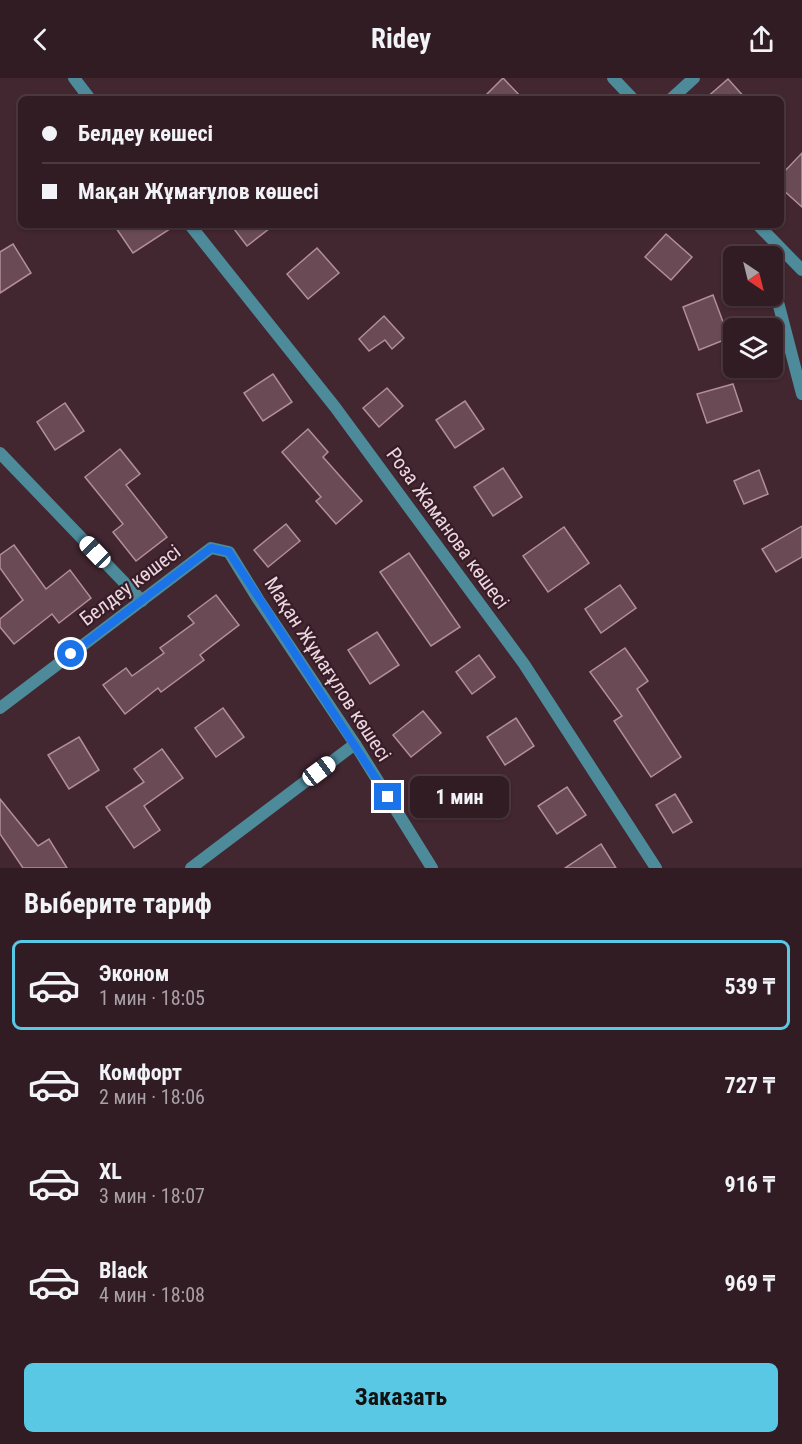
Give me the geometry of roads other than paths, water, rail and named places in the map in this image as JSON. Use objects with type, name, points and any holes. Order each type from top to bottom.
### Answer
[{"type":"street","points":[[74,78],[88,96]]},
{"type":"street","points":[[612,78],[630,96]]},
{"type":"street","points":[[674,96],[694,78]]},
{"type":"street","name":"Роза Жаманова көшесі","points":[[192,228],[335,407],[524,664],[656,868]]},
{"type":"street","points":[[761,228],[802,270]]},
{"type":"street","points":[[775,246],[776,242]]},
{"type":"street","points":[[779,306],[802,394]]},
{"type":"street","points":[[0,453],[142,601]]},
{"type":"street","name":"Белдеу көшесі","points":[[0,708],[211,548],[229,552]]},
{"type":"street","name":"Мақан Жұмағұлов көшесі","points":[[229,552],[355,744],[432,868]]},
{"type":"street","points":[[191,868],[355,744]]}]
